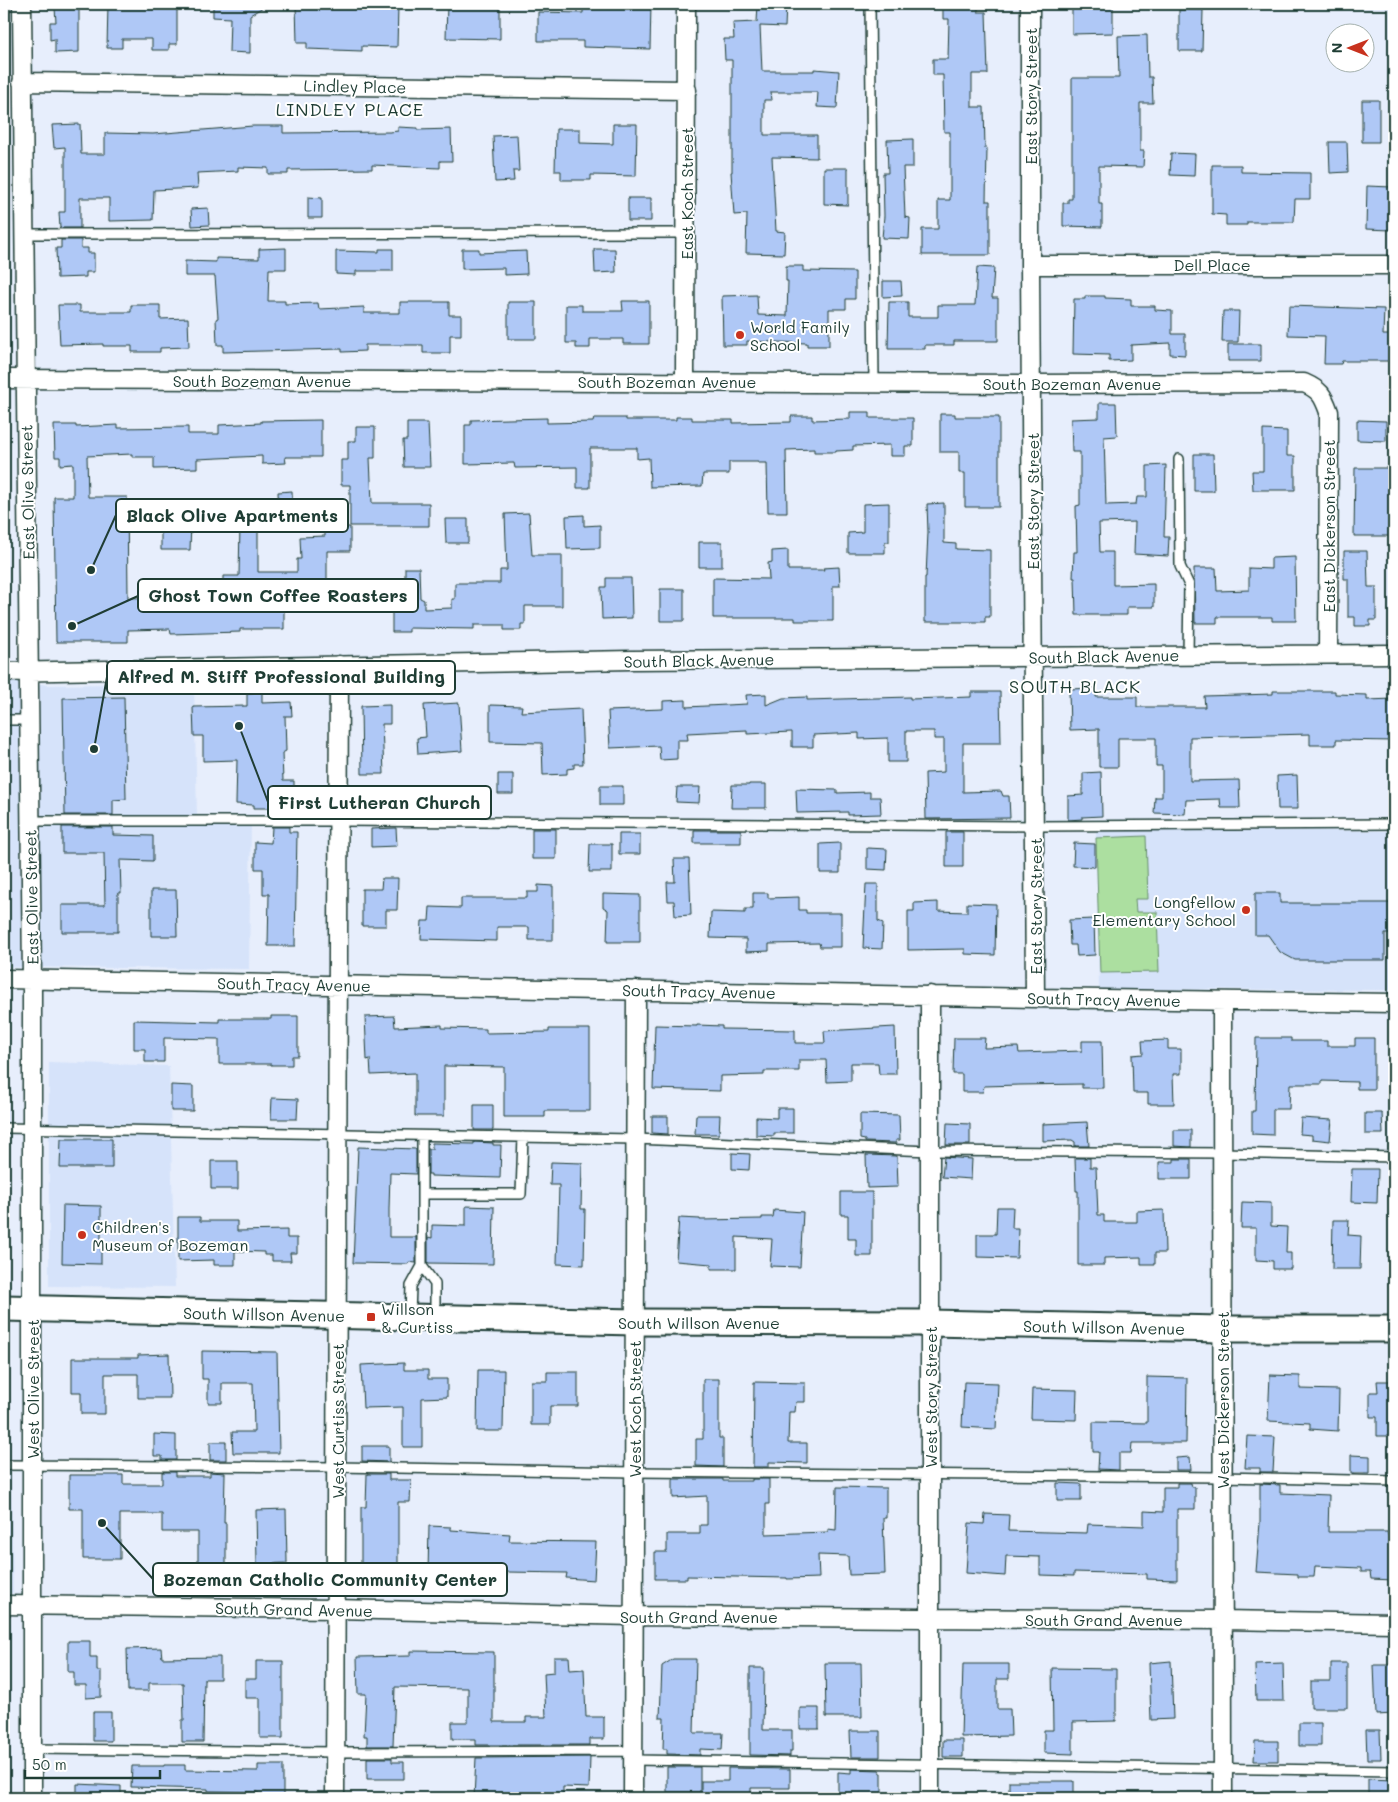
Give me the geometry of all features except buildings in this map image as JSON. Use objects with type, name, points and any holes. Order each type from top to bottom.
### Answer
[{"type":"main road","name":"South Willson Avenue","points":[[4,1308],[635,1322],[930,1323],[1222,1329],[1394,1329]]},
{"type":"street","name":"East Olive Street","points":[[22,4],[32,980]]},
{"type":"street","name":"East Koch Street","points":[[685,381],[686,4]]},
{"type":"street","name":"East Story Street","points":[[1030,4],[1035,998]]},
{"type":"street","name":"Lindley Place","points":[[22,82],[687,90]]},
{"type":"street","name":"Dell Place","points":[[1030,265],[1394,265]]},
{"type":"street","name":"South Bozeman Avenue","points":[[4,379],[1031,384],[1304,383],[1317,389],[1324,399]]},
{"type":"street","name":"East Dickerson Street","points":[[1324,399],[1328,412],[1328,654]]},
{"type":"street","name":"South Black Avenue","points":[[4,672],[339,665],[1033,656],[1394,654]]},
{"type":"street","name":"West Curtiss Street","points":[[336,1798],[339,665]]},
{"type":"street","name":"South Tracy Avenue","points":[[4,979],[1394,1003]]},
{"type":"street","name":"West Olive Street","points":[[32,980],[32,1798]]},
{"type":"street","name":"West Koch Street","points":[[633,1798],[636,990]]},
{"type":"street","name":"West Story Street","points":[[930,995],[930,1798]]},
{"type":"street","name":"West Dickerson Street","points":[[1222,1001],[1223,1798]]},
{"type":"street","name":"South Grand Avenue","points":[[4,1605],[336,1609],[634,1616],[930,1617],[1394,1623]]},
{"type":"lane","points":[[870,4],[874,382]]},
{"type":"lane","points":[[24,234],[685,232]]},
{"type":"lane","points":[[1179,459],[1180,566],[1189,585],[1188,655]]},
{"type":"lane","points":[[4,720],[29,720]]},
{"type":"lane","points":[[30,821],[339,821],[1035,826],[1394,824]]},
{"type":"lane","points":[[4,1128],[635,1139],[930,1151],[1222,1153],[1394,1157]]},
{"type":"lane","points":[[410,1317],[411,1286],[422,1266],[422,1136]]},
{"type":"lane","points":[[423,1194],[521,1194],[523,1137]]},
{"type":"lane","points":[[422,1266],[435,1284],[435,1318]]},
{"type":"lane","points":[[4,1465],[1222,1477],[1394,1481]]},
{"type":"lane","points":[[32,1749],[633,1756],[930,1766],[1394,1771]]},
{"type":"shaded area","points":[[4,678],[47,685],[194,683],[197,815],[251,817],[249,969],[7,967],[8,1296],[13,1593],[4,1593]]},
{"type":"shaded area","name":"Longfellow Elementary School","points":[[1096,830],[1394,831],[1394,990],[1099,989]]},
{"type":"shaded area","points":[[49,1062],[169,1066],[175,1287],[49,1286]]},
{"type":"shaded area","points":[[4,1623],[11,1623],[11,1798],[4,1798]]},
{"type":"green space","points":[[1146,836],[1148,899],[1135,899],[1136,912],[1157,912],[1159,972],[1100,973],[1096,838]]},
{"type":"place","name":"World Family School","points":[[740,335]]},
{"type":"place","name":"Black Olive Apartments","points":[[91,570]]},
{"type":"place","name":"Ghost Town Coffee Roasters","points":[[72,626]]},
{"type":"place","name":"First Lutheran Church","points":[[239,726]]},
{"type":"place","name":"Alfred M. Stiff Professional Building","points":[[94,749]]},
{"type":"place","name":"Longfellow Elementary School","points":[[1246,910]]},
{"type":"place","name":"Children's Museum of Bozeman","points":[[82,1235]]},
{"type":"place","name":"Willson & Curtiss","points":[[371,1317]]},
{"type":"place","name":"Bozeman Catholic Community Center","points":[[102,1523]]},
{"type":"district","name":"LINDLEY PLACE","points":[[350,109]]},
{"type":"district","name":"SOUTH BLACK","points":[[1075,686]]}]
